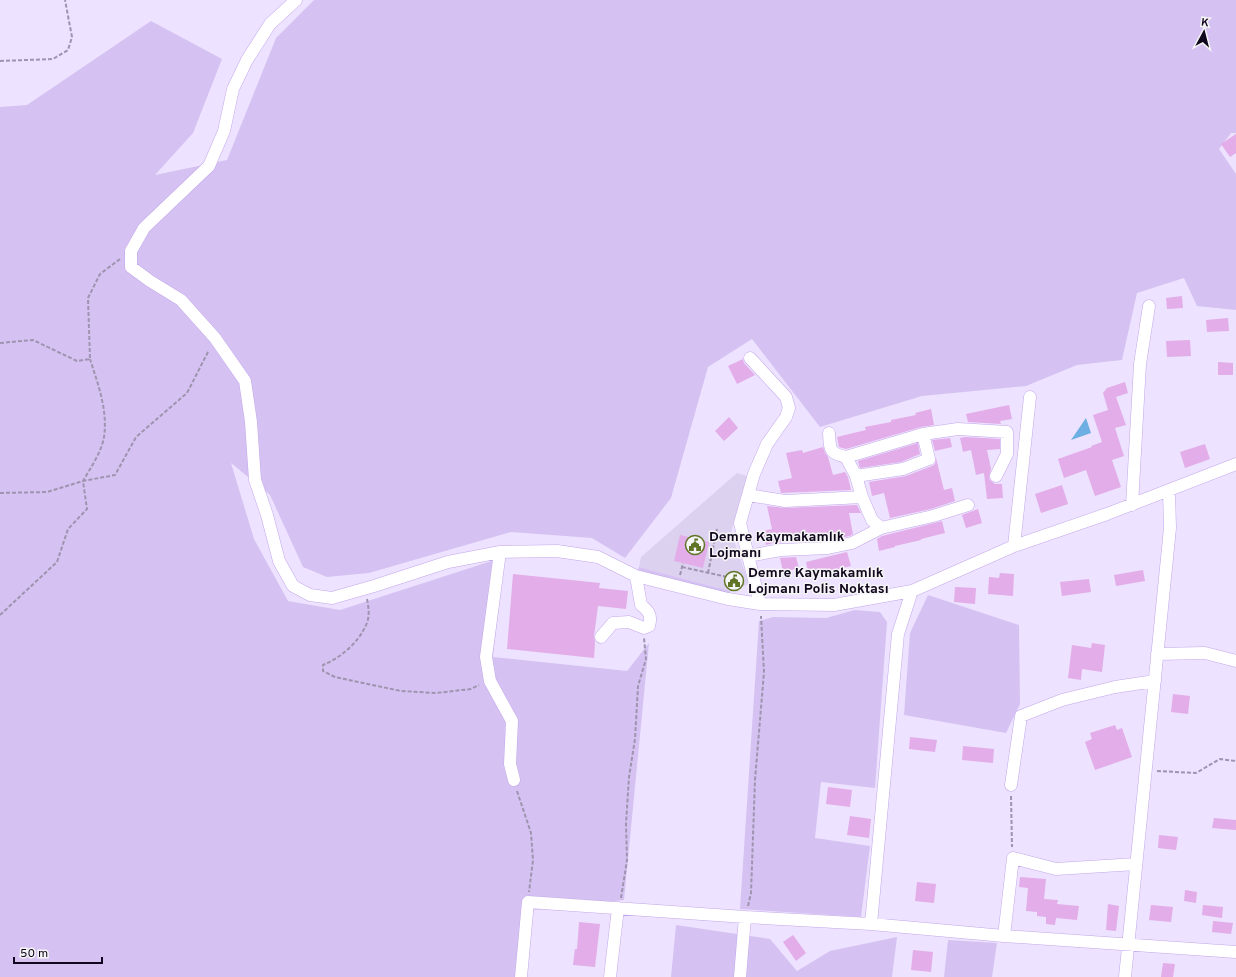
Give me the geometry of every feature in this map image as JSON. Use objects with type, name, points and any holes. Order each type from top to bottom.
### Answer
[{"type":"street","points":[[296,0],[270,24],[247,60],[233,89],[224,131],[209,166],[144,228],[131,251],[131,267],[150,281],[181,300],[216,338],[245,381],[251,422],[255,480],[267,515],[279,561],[293,586],[310,595],[332,598],[362,590],[448,562],[500,552],[557,551],[598,557],[636,576],[728,599],[760,604],[834,605],[912,591],[1014,546],[1132,505],[1236,464]]},
{"type":"street","points":[[1132,505],[1140,364],[1148,306]]},
{"type":"street","points":[[750,358],[786,397],[789,408],[786,417],[767,444],[754,474],[740,523],[760,604]]},
{"type":"street","points":[[1014,546],[1030,397]]},
{"type":"street","points":[[829,433],[830,448],[836,455],[846,457],[923,434],[958,429],[1007,432],[1007,454],[996,476]]},
{"type":"street","points":[[856,476],[903,469],[929,459],[923,434]]},
{"type":"street","points":[[846,457],[856,476],[862,497],[872,520],[881,528]]},
{"type":"street","points":[[1125,977],[1170,528],[1169,491]]},
{"type":"street","points":[[748,495],[785,501],[862,497]]},
{"type":"street","points":[[748,556],[781,550],[828,548],[852,543],[881,528],[933,516],[968,505]]},
{"type":"street","points":[[500,552],[486,657],[490,681],[512,721],[510,764],[514,780]]},
{"type":"street","points":[[601,636],[613,623],[629,622],[644,628],[650,626],[651,619],[648,611],[641,605],[636,576]]},
{"type":"street","points":[[871,924],[898,634],[912,591]]},
{"type":"street","points":[[1157,654],[1205,653],[1236,661]]},
{"type":"street","points":[[1011,785],[1021,716],[1070,698],[1115,687],[1155,681]]},
{"type":"street","points":[[1004,936],[1013,858],[1056,869],[1136,864]]},
{"type":"street","points":[[520,977],[528,902],[871,924],[1004,936],[1236,952]]},
{"type":"street","points":[[610,977],[618,908]]},
{"type":"street","points":[[740,977],[745,917]]},
{"type":"path","points":[[0,61],[53,59],[68,50],[72,37],[65,0]]},
{"type":"path","points":[[0,615],[57,562],[68,529],[87,509],[83,481],[95,461],[104,438],[105,412],[99,384],[90,359],[88,298],[100,274],[131,251]]},
{"type":"path","points":[[0,493],[47,492],[83,481],[116,475],[136,437],[187,393],[216,338]]},
{"type":"path","points":[[0,343],[33,340],[77,361],[90,359]]},
{"type":"path","points":[[708,573],[717,529]]},
{"type":"path","points":[[682,568],[741,580]]},
{"type":"path","points":[[362,590],[367,598],[369,610],[366,627],[349,648],[335,660],[323,666],[323,671],[335,677],[401,691],[436,693],[471,689],[490,681]]},
{"type":"path","points":[[745,917],[751,892],[754,780],[764,672],[760,604]]},
{"type":"path","points":[[618,908],[622,894],[627,860],[626,824],[629,777],[635,739],[638,686],[646,659],[644,628]]},
{"type":"path","points":[[1146,770],[1196,773],[1220,759],[1236,761]]},
{"type":"path","points":[[514,780],[531,833],[533,860],[528,902]]},
{"type":"path","points":[[1011,785],[1013,858]]},
{"type":"shaded area","points":[[314,0],[1236,0],[1236,133],[1231,133],[1219,149],[1236,174],[1236,310],[1197,306],[1184,278],[1137,293],[1122,360],[1077,365],[1026,386],[922,396],[820,427],[752,339],[708,367],[671,498],[625,558],[592,538],[511,532],[369,573],[327,577],[303,567],[270,495],[231,463],[254,539],[288,601],[340,610],[504,557],[493,657],[627,671],[649,643],[624,900],[534,910],[515,977],[0,977],[0,107],[27,105],[151,21],[222,59],[193,133],[155,175],[227,160],[276,38]]},
{"type":"shaded area","name":"Demre Kaymakamlık Lojmanı","points":[[737,473],[747,476],[731,532],[749,584],[730,591],[639,567],[641,557]]},
{"type":"shaded area","points":[[639,567],[730,591],[728,599],[636,576]]},
{"type":"shaded area","points":[[928,595],[1019,625],[1020,704],[1006,733],[904,715],[910,633]]},
{"type":"shaded area","points":[[855,610],[880,612],[887,622],[875,788],[821,782],[815,838],[870,846],[861,917],[740,909],[759,621],[773,617],[826,618]]},
{"type":"shaded area","points":[[676,925],[770,939],[797,971],[830,951],[897,937],[892,977],[671,977]]},
{"type":"shaded area","points":[[948,940],[997,943],[992,977],[944,977]]},
{"type":"water","points":[[1086,418],[1091,433],[1071,440]]},
{"type":"building","points":[[1236,134],[1236,153],[1230,157],[1221,144]]},
{"type":"building","points":[[1182,296],[1183,308],[1167,309],[1166,298]]},
{"type":"building","points":[[1228,318],[1229,331],[1207,332],[1206,320]]},
{"type":"building","points":[[1190,340],[1191,356],[1167,357],[1166,341]]},
{"type":"building","points":[[743,359],[744,363],[755,375],[737,384],[728,366]]},
{"type":"building","points":[[1218,362],[1233,363],[1233,375],[1218,375]]},
{"type":"building","points":[[1125,382],[1128,393],[1116,397],[1126,425],[1115,428],[1124,456],[1112,460],[1121,487],[1095,496],[1086,470],[1064,478],[1058,459],[1102,442],[1093,415],[1108,410],[1103,393],[1107,388]]},
{"type":"building","points":[[1009,405],[1012,419],[1000,421],[1001,424],[968,422],[966,414]]},
{"type":"building","points":[[931,409],[934,425],[921,427],[846,449],[839,447],[837,437],[866,430],[865,427],[891,422],[891,420],[916,415],[915,413]]},
{"type":"building","points":[[729,417],[738,428],[724,441],[715,431]]},
{"type":"building","points":[[950,438],[952,447],[935,451],[932,440]]},
{"type":"building","points":[[960,438],[1000,439],[1000,449],[987,450],[991,469],[989,477],[990,480],[995,484],[1002,484],[1003,498],[987,499],[984,473],[976,475],[971,450],[963,452]]},
{"type":"building","points":[[918,443],[920,454],[901,462],[860,468],[858,461]]},
{"type":"building","points":[[1205,444],[1210,459],[1185,468],[1180,452]]},
{"type":"building","points":[[823,447],[828,457],[833,475],[845,472],[848,477],[851,490],[781,493],[778,481],[792,478],[786,453],[802,450],[803,453]]},
{"type":"building","points":[[936,458],[944,490],[952,488],[955,501],[931,509],[890,518],[884,493],[872,496],[869,482],[906,476],[932,466],[935,464]]},
{"type":"building","points":[[1062,485],[1068,504],[1041,513],[1035,494]]},
{"type":"building","points":[[857,505],[861,513],[849,513],[853,534],[850,536],[838,538],[837,535],[814,540],[814,537],[793,542],[776,542],[766,545],[763,531],[772,529],[767,506],[785,508]]},
{"type":"building","points":[[978,509],[982,523],[966,528],[962,515]]},
{"type":"building","points":[[942,521],[945,533],[879,551],[877,539],[882,536]]},
{"type":"building","name":"Demre Kaymakamlık Lojmanı","points":[[680,535],[709,542],[703,568],[674,561]]},
{"type":"building","points":[[847,552],[851,566],[809,576],[806,562]]},
{"type":"building","points":[[796,557],[799,568],[783,572],[780,558]]},
{"type":"building","points":[[1143,570],[1145,581],[1116,586],[1114,575]]},
{"type":"building","points":[[1000,573],[1014,574],[1013,596],[988,594],[989,577],[999,578]]},
{"type":"building","points":[[513,574],[600,583],[599,588],[628,591],[626,609],[598,606],[594,636],[594,658],[507,649]]},
{"type":"building","points":[[1089,579],[1091,592],[1062,596],[1060,582]]},
{"type":"building","points":[[955,587],[976,588],[975,604],[954,602]]},
{"type":"building","points":[[1092,643],[1105,645],[1102,672],[1082,669],[1081,680],[1068,678],[1072,645],[1091,648]]},
{"type":"building","points":[[1173,694],[1190,696],[1188,714],[1171,712]]},
{"type":"building","points":[[1115,725],[1117,730],[1122,728],[1132,757],[1095,770],[1085,742],[1092,739],[1090,733]]},
{"type":"building","points":[[910,737],[937,740],[935,752],[909,749]]},
{"type":"building","points":[[963,746],[994,749],[993,763],[962,760]]},
{"type":"building","points":[[828,787],[852,790],[850,807],[826,804]]},
{"type":"building","points":[[850,816],[871,819],[869,838],[847,835]]},
{"type":"building","points":[[1214,818],[1236,820],[1236,830],[1212,828]]},
{"type":"building","points":[[1159,835],[1178,837],[1176,850],[1158,848]]},
{"type":"building","points":[[1020,877],[1046,879],[1044,899],[1058,900],[1057,904],[1079,906],[1077,920],[1056,918],[1055,925],[1046,924],[1046,917],[1037,916],[1037,912],[1026,911],[1028,888],[1019,887]]},
{"type":"building","points":[[917,882],[936,884],[934,903],[915,901]]},
{"type":"building","points":[[1185,890],[1197,892],[1196,903],[1184,901]]},
{"type":"building","points":[[1108,904],[1119,906],[1116,931],[1106,930]]},
{"type":"building","points":[[1151,905],[1173,907],[1171,922],[1149,920]]},
{"type":"building","points":[[1203,905],[1223,907],[1222,918],[1202,915]]},
{"type":"building","points":[[1213,921],[1233,923],[1231,934],[1212,932]]},
{"type":"building","points":[[579,922],[600,924],[595,967],[573,965],[575,949],[577,949]]},
{"type":"building","points":[[793,935],[806,953],[796,961],[783,942]]},
{"type":"building","points":[[913,950],[933,952],[931,972],[911,970]]},
{"type":"building","points":[[1163,963],[1175,964],[1173,977],[1161,977]]},
{"type":"place","name":"Demre Kaymakamlık Lojmanı","points":[[695,545]]},
{"type":"place","name":"Demre Kaymakamlık Lojmanı Polis Noktası","points":[[734,581]]}]
